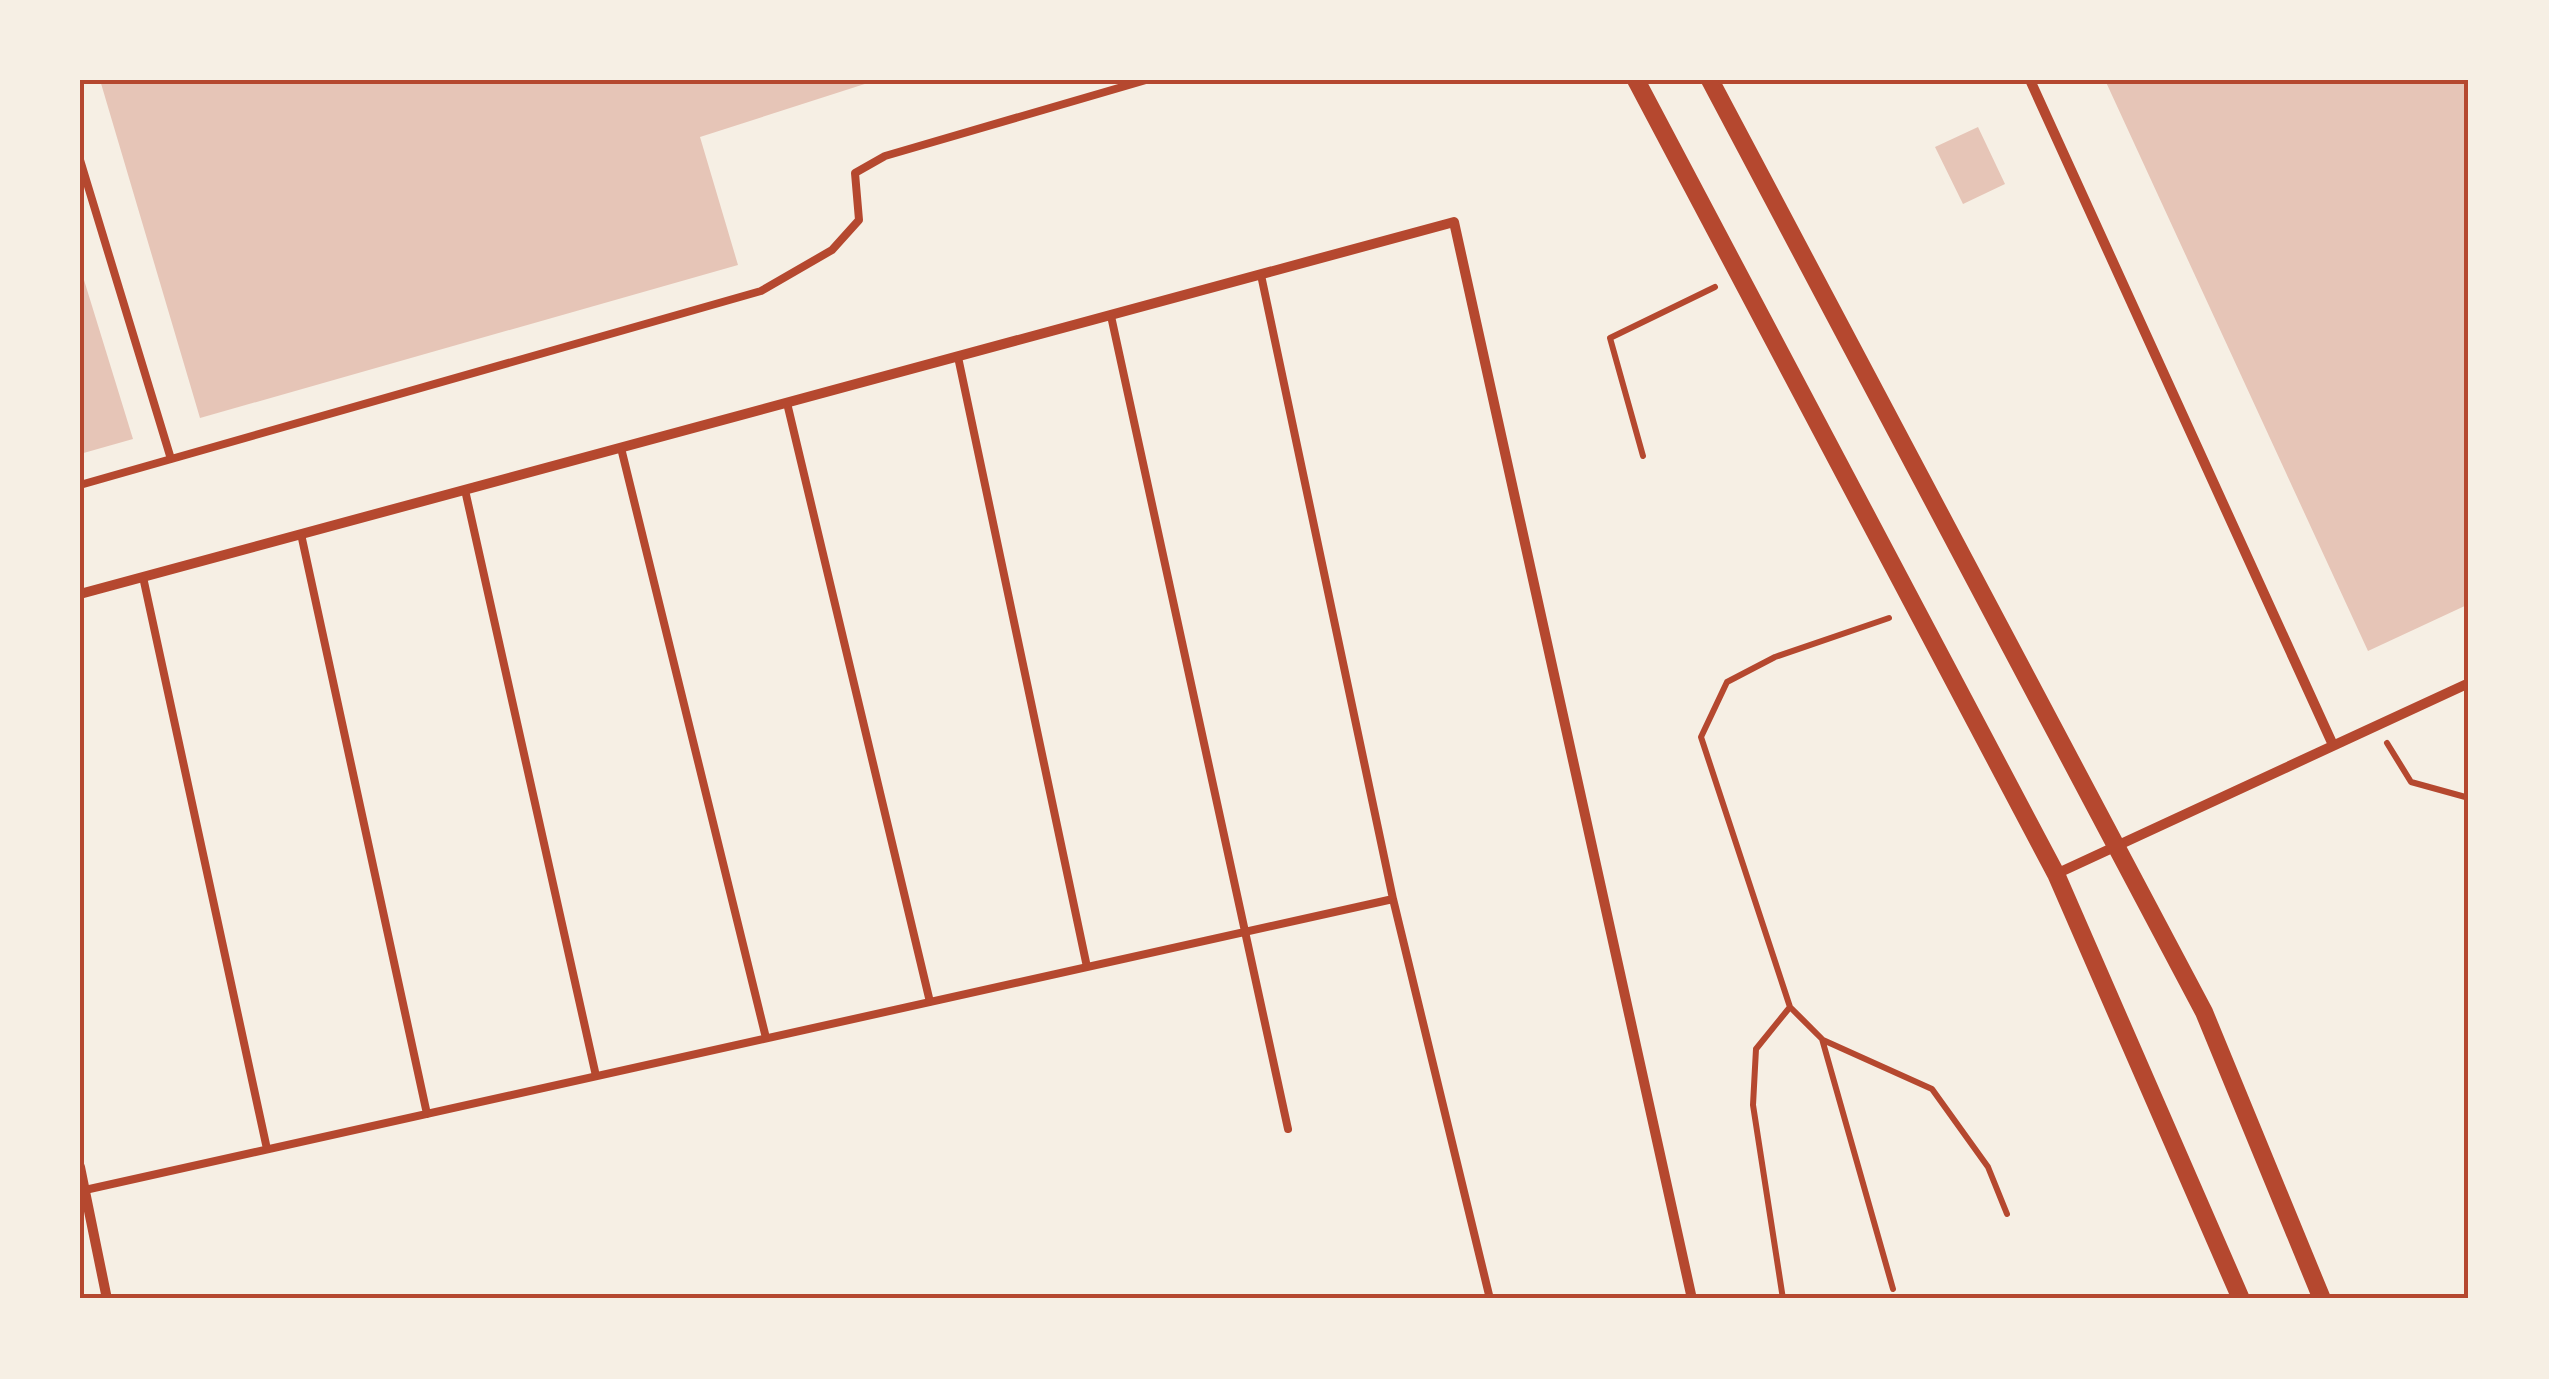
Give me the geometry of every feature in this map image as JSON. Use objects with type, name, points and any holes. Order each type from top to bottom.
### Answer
[{"type":"street","points":[[1636,80],[2056,874],[2241,1299]]},
{"type":"street","points":[[1710,80],[2204,1012],[2322,1299]]},
{"type":"street","points":[[2030,80],[2333,745]]},
{"type":"street","points":[[80,594],[1454,222],[1692,1299]]},
{"type":"street","points":[[2056,874],[2469,683]]},
{"type":"street","points":[[80,1167],[107,1299]]},
{"type":"lane","points":[[80,485],[761,291],[832,250],[859,220],[855,173],[885,156],[1146,80]]},
{"type":"lane","points":[[80,160],[171,459]]},
{"type":"lane","points":[[1261,274],[1393,900],[1490,1299]]},
{"type":"lane","points":[[1111,316],[1288,1129]]},
{"type":"lane","points":[[958,357],[1087,967]]},
{"type":"lane","points":[[787,403],[930,1002]]},
{"type":"lane","points":[[621,448],[766,1038]]},
{"type":"lane","points":[[465,490],[596,1076]]},
{"type":"lane","points":[[302,534],[427,1114]]},
{"type":"lane","points":[[143,577],[267,1149]]},
{"type":"lane","points":[[85,1190],[1393,900]]},
{"type":"path","points":[[1643,456],[1610,338],[1738,275]]},
{"type":"path","points":[[1933,642],[1892,618],[1775,657],[1727,682],[1701,737],[1790,1007],[1822,1039],[1932,1090],[1988,1167],[2007,1214]]},
{"type":"path","points":[[2376,725],[2411,782],[2469,798]]},
{"type":"path","points":[[1783,1299],[1754,1105],[1756,1049],[1790,1007]]},
{"type":"path","points":[[1822,1039],[1892,1289]]},
{"type":"building","points":[[100,80],[874,81],[700,137],[738,265],[200,418]]},
{"type":"building","points":[[2105,80],[2469,80],[2469,604],[2368,651]]},
{"type":"building","points":[[1978,127],[2005,184],[1963,204],[1935,147]]},
{"type":"building","points":[[80,267],[133,439],[80,454]]}]
